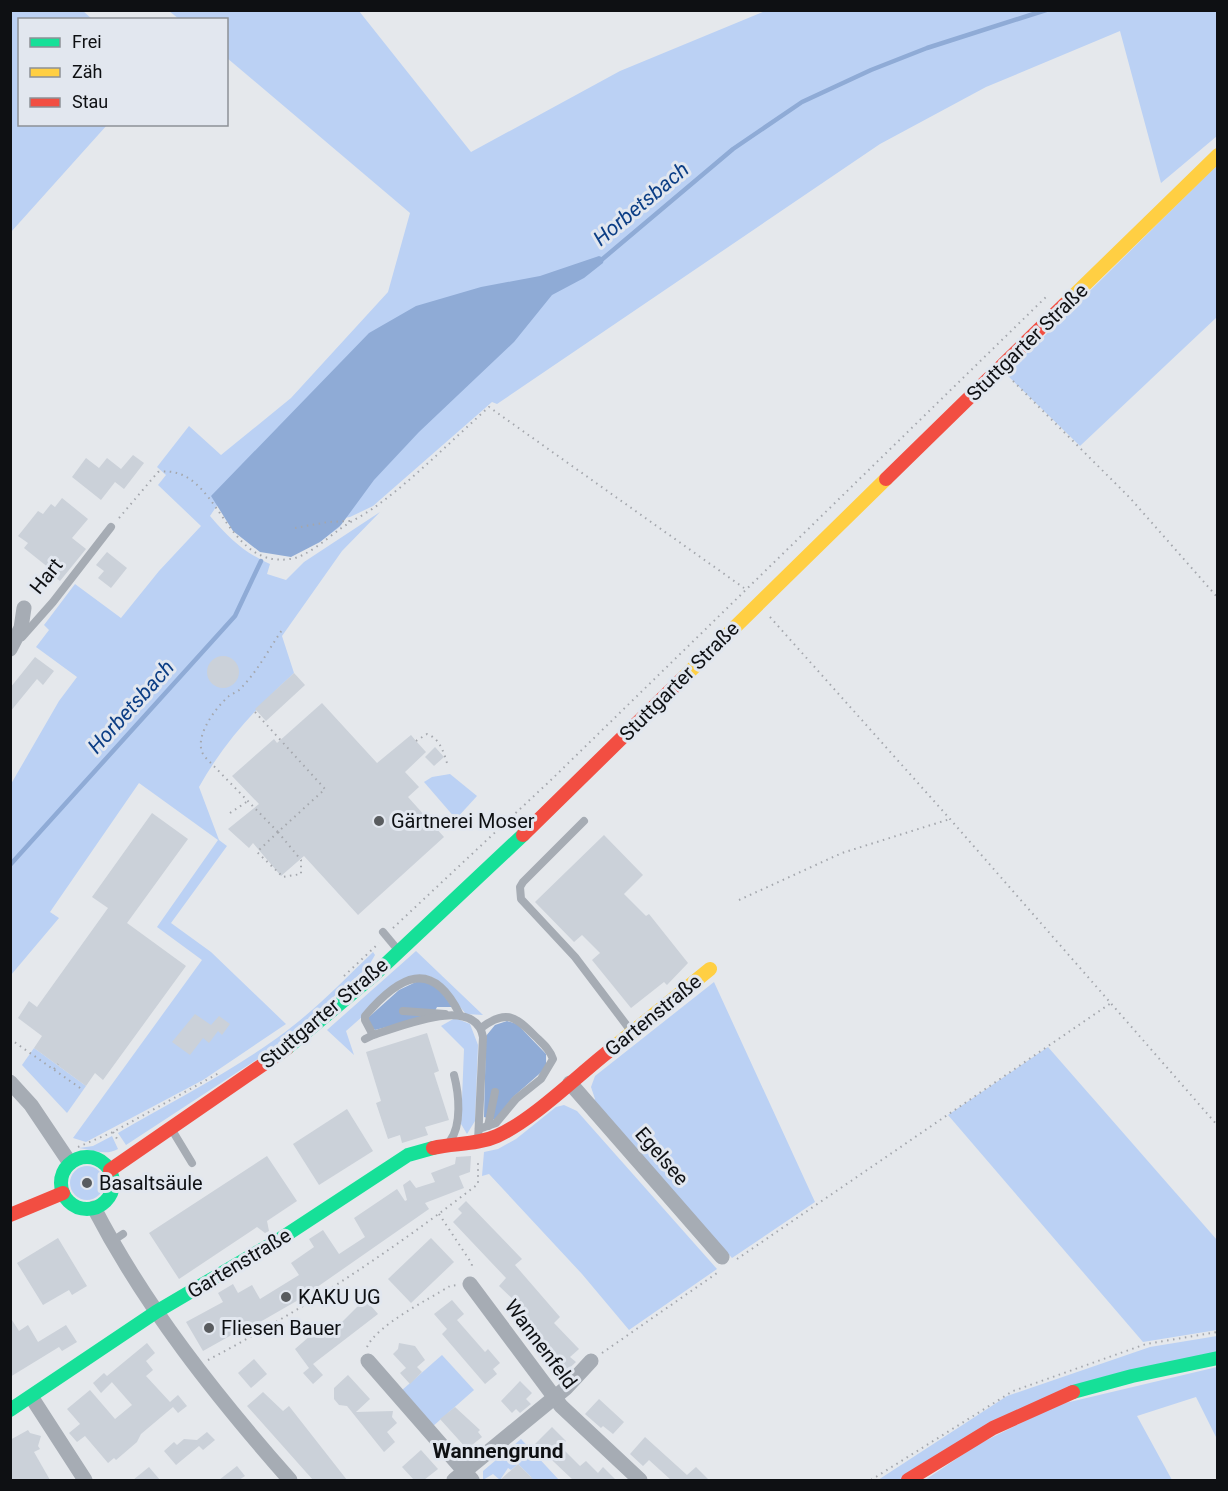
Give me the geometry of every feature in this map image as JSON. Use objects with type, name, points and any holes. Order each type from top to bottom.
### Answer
[{"type":"street","name":"Stuttgarter Straße","points":[[110,1170],[237,1085],[321,1020],[398,950],[528,830],[1218,155]]},
{"type":"street","name":"Hart","points":[[10,649],[21,628],[24,608]]},
{"type":"street","name":"Gartenstraße","points":[[10,1410],[32,1398],[156,1312],[280,1239],[408,1155],[478,1135],[498,1136],[518,1124],[710,969]]},
{"type":"street","points":[[10,1082],[31,1105],[66,1158],[62,1175],[63,1193],[76,1206],[94,1208],[104,1202],[111,1192],[110,1170],[103,1162],[93,1158],[66,1158]]},
{"type":"street","name":"Egelsee","points":[[570,1083],[726,1263]]},
{"type":"street","points":[[10,1215],[63,1193]]},
{"type":"street","points":[[94,1208],[117,1238],[156,1312],[195,1368],[290,1480]]},
{"type":"street","name":"Wannenfeld","points":[[470,1284],[555,1397],[640,1480]]},
{"type":"street","points":[[908,1480],[993,1427],[1049,1401],[1121,1380],[1218,1358]]},
{"type":"street","points":[[368,1361],[463,1478],[555,1397],[591,1361]]},
{"type":"street","points":[[32,1398],[85,1480]]},
{"type":"lane","name":"Hart","points":[[10,649],[53,602],[111,527]]},
{"type":"lane","points":[[584,820],[523,882],[520,887],[521,899],[575,957],[632,1032]]},
{"type":"lane","points":[[385,934],[398,950]]},
{"type":"lane","points":[[372,1035],[364,1020],[365,1017],[397,987],[418,977],[428,978],[448,993],[460,1015]]},
{"type":"lane","points":[[403,1011],[460,1015],[481,1028]]},
{"type":"lane","points":[[365,1039],[447,1014]]},
{"type":"lane","points":[[478,1135],[488,1126],[496,1123],[516,1099],[541,1079],[553,1059],[550,1052],[518,1019],[507,1016],[492,1020],[481,1028]]},
{"type":"lane","points":[[478,1135],[481,1028]]},
{"type":"lane","points":[[447,1144],[456,1134],[458,1092],[454,1075]]},
{"type":"lane","points":[[488,1126],[495,1092]]},
{"type":"lane","points":[[171,1129],[192,1163]]},
{"type":"path","points":[[340,980],[385,934],[552,779],[1054,289]]},
{"type":"path","points":[[1000,369],[1131,499],[1218,598]]},
{"type":"path","points":[[111,527],[158,472],[173,470],[193,480],[238,539],[263,556],[292,559],[374,508],[489,407],[746,589]]},
{"type":"path","points":[[295,528],[328,522],[351,521]]},
{"type":"path","points":[[759,603],[1218,1126]]},
{"type":"path","points":[[255,712],[325,789],[278,832],[257,852],[281,876],[287,878],[301,874],[301,860],[278,832],[206,758],[200,744],[203,733],[220,707],[228,697],[241,689],[282,630]]},
{"type":"path","points":[[416,741],[427,734],[432,735],[439,743],[448,766]]},
{"type":"path","points":[[230,813],[248,801]]},
{"type":"path","points":[[739,900],[842,854],[950,819]]},
{"type":"path","points":[[591,1361],[726,1263],[1111,1003]]},
{"type":"path","points":[[10,1039],[83,1090]]},
{"type":"path","points":[[54,1069],[58,1064]]},
{"type":"path","points":[[66,1158],[224,1071]]},
{"type":"path","points":[[195,1368],[274,1324],[439,1214],[478,1184],[478,1135]]},
{"type":"path","points":[[368,1361],[365,1350],[371,1338],[450,1286],[470,1284],[472,1264],[439,1214]]},
{"type":"shaded area","points":[[11,10],[83,11],[91,18],[18,18],[18,126],[106,126],[11,232]]},
{"type":"shaded area","points":[[169,11],[359,11],[471,152],[620,71],[765,11],[1217,11],[1217,136],[1161,183],[1120,31],[986,87],[880,144],[497,404],[492,402],[373,506],[350,517],[289,527],[334,524],[341,526],[321,541],[218,504],[210,516],[217,524],[244,549],[270,564],[267,574],[286,580],[304,562],[380,512],[342,551],[282,636],[294,673],[242,726],[219,755],[199,787],[219,840],[227,846],[171,923],[211,952],[286,1024],[203,1080],[86,1142],[73,1138],[202,960],[157,927],[218,840],[139,783],[50,912],[59,918],[11,975],[11,784],[59,701],[77,677],[36,647],[49,630],[44,625],[75,584],[121,618],[159,571],[201,526],[158,485],[166,475],[157,467],[189,426],[221,455],[291,398],[388,292],[410,213],[228,59],[228,18],[178,18]]},
{"type":"shaded area","points":[[1217,165],[1217,317],[1080,446],[1006,374]]},
{"type":"shaded area","points":[[599,256],[604,258],[603,263],[584,278],[552,295],[514,342],[419,432],[374,480],[341,525],[320,542],[291,557],[260,552],[233,531],[211,496],[369,333],[416,306],[481,287],[540,276]]},
{"type":"shaded area","points":[[450,774],[477,796],[456,819],[424,782],[432,777]]},
{"type":"shaded area","points":[[416,951],[483,1015],[466,1014],[441,983],[434,978],[417,975],[406,978],[346,1031],[354,1055],[327,1030]]},
{"type":"shaded area","points":[[373,952],[375,955],[368,967],[273,1049],[126,1145],[118,1133],[219,1076],[277,1038],[315,1008]]},
{"type":"shaded area","points":[[418,981],[438,989],[452,1007],[437,1007],[433,1015],[375,1030],[369,1023],[369,1017],[399,990]]},
{"type":"shaded area","points":[[714,982],[815,1202],[732,1258],[593,1101],[595,1099],[591,1087],[595,1076]]},
{"type":"shaded area","points":[[455,1018],[470,1024],[478,1045],[475,1121],[467,1134],[461,1124],[464,1049],[441,1026]]},
{"type":"shaded area","points":[[507,1021],[517,1024],[546,1054],[546,1068],[513,1097],[495,1120],[484,1117],[486,1036],[495,1025]]},
{"type":"shaded area","points":[[1048,1047],[1217,1240],[1217,1330],[1143,1342],[948,1115]]},
{"type":"shaded area","points":[[34,1048],[86,1086],[67,1113],[22,1065]]},
{"type":"shaded area","points":[[564,1105],[577,1111],[717,1269],[629,1330],[582,1274],[489,1174],[482,1176],[484,1152],[498,1149],[516,1139],[556,1107]]},
{"type":"shaded area","points":[[112,1136],[118,1149],[113,1151],[99,1152],[79,1148],[93,1146]]},
{"type":"shaded area","points":[[87,1166],[99,1171],[104,1183],[99,1195],[87,1200],[75,1195],[70,1183],[75,1171]]},
{"type":"shaded area","points":[[1217,1336],[1217,1353],[1107,1376],[901,1480],[878,1480],[1007,1396],[1150,1347]]},
{"type":"shaded area","points":[[442,1355],[474,1390],[432,1427],[401,1391]]},
{"type":"shaded area","points":[[1217,1367],[1217,1439],[1196,1397],[1137,1416],[1172,1480],[925,1480],[977,1445],[1057,1405]]},
{"type":"shaded area","points":[[521,1439],[559,1480],[528,1480],[531,1477],[518,1464],[511,1470],[508,1468],[500,1480],[493,1474],[483,1480],[483,1471]]},
{"type":"building","points":[[133,455],[144,463],[124,489],[115,482],[101,500],[72,477],[86,458],[99,468],[107,458],[121,469]]},
{"type":"building","points":[[62,498],[88,519],[72,538],[86,549],[60,581],[47,571],[49,568],[24,548],[28,543],[18,536],[38,511],[43,514],[51,504],[55,507]]},
{"type":"building","points":[[107,552],[127,568],[111,588],[98,578],[104,571],[96,565]]},
{"type":"building","points":[[223,656],[235,660],[239,672],[235,684],[223,688],[211,684],[207,672],[211,660]]},
{"type":"building","points":[[35,657],[54,671],[43,685],[37,679],[10,712],[10,688]]},
{"type":"building","points":[[294,673],[305,685],[266,721],[255,709]]},
{"type":"building","points":[[322,703],[377,763],[411,735],[426,752],[405,772],[419,787],[408,797],[444,837],[358,915],[304,856],[281,876],[253,843],[249,848],[228,829],[259,804],[232,776],[274,739],[277,743]]},
{"type":"building","points":[[435,747],[444,757],[434,766],[425,757]]},
{"type":"building","points":[[152,813],[188,839],[127,923],[186,966],[103,1080],[95,1073],[86,1086],[34,1048],[42,1036],[18,1018],[29,1001],[37,1007],[108,908],[92,897]]},
{"type":"building","points":[[604,835],[643,875],[624,894],[646,916],[649,914],[688,963],[667,985],[664,982],[631,1008],[592,960],[600,953],[582,935],[574,942],[535,902]]},
{"type":"building","points":[[195,1014],[211,1025],[219,1016],[230,1024],[222,1035],[218,1031],[209,1043],[203,1038],[190,1055],[172,1042]]},
{"type":"building","points":[[427,1033],[439,1071],[434,1073],[449,1120],[425,1127],[428,1135],[402,1143],[400,1135],[388,1139],[376,1103],[381,1101],[366,1052]]},
{"type":"building","points":[[347,1109],[373,1151],[319,1185],[293,1144]]},
{"type":"building","points":[[267,1156],[297,1201],[267,1221],[269,1231],[265,1233],[257,1227],[179,1279],[149,1233]]},
{"type":"building","points":[[471,1156],[470,1172],[459,1176],[464,1188],[425,1203],[429,1209],[300,1299],[246,1330],[244,1328],[203,1351],[186,1322],[223,1302],[218,1293],[233,1284],[238,1293],[252,1285],[260,1299],[299,1275],[291,1263],[314,1247],[309,1239],[323,1230],[339,1254],[365,1237],[354,1218],[397,1189],[405,1201],[407,1200],[403,1185],[410,1180],[416,1188],[435,1182],[431,1173],[455,1164],[456,1157]]},
{"type":"building","points":[[466,1201],[522,1259],[515,1265],[560,1317],[554,1323],[579,1349],[570,1357],[576,1362],[562,1375],[546,1356],[552,1351],[540,1337],[534,1342],[525,1333],[529,1329],[511,1309],[517,1303],[499,1286],[506,1278],[453,1222],[462,1213],[458,1209]]},
{"type":"building","points":[[58,1238],[87,1286],[72,1295],[69,1290],[43,1305],[17,1263]]},
{"type":"building","points":[[431,1238],[454,1262],[411,1303],[388,1279]]},
{"type":"building","points":[[365,1299],[378,1314],[313,1364],[323,1375],[313,1384],[303,1373],[309,1368],[295,1349],[318,1329],[326,1338]]},
{"type":"building","points":[[452,1300],[464,1314],[457,1320],[485,1352],[488,1349],[500,1363],[493,1369],[497,1374],[485,1384],[442,1334],[447,1329],[434,1314]]},
{"type":"building","points":[[10,1317],[19,1331],[28,1325],[38,1342],[66,1325],[77,1342],[62,1351],[59,1347],[10,1377]]},
{"type":"building","points":[[147,1343],[155,1353],[146,1361],[153,1370],[146,1376],[170,1402],[178,1395],[187,1406],[178,1413],[173,1407],[141,1434],[137,1442],[116,1460],[114,1458],[108,1463],[85,1436],[77,1442],[69,1433],[80,1424],[67,1409],[90,1390],[115,1419],[132,1405],[112,1382],[101,1393],[93,1383],[104,1373],[107,1376]]},
{"type":"building","points":[[399,1343],[415,1346],[425,1360],[417,1367],[422,1372],[410,1384],[400,1373],[406,1368],[393,1354],[398,1349]]},
{"type":"building","points":[[254,1359],[267,1374],[251,1388],[238,1373]]},
{"type":"building","points":[[348,1375],[370,1399],[356,1412],[393,1411],[392,1417],[397,1423],[387,1432],[395,1442],[384,1452],[347,1406],[339,1405],[334,1399],[334,1388]]},
{"type":"building","points":[[520,1381],[532,1393],[526,1399],[531,1404],[520,1413],[516,1409],[512,1413],[501,1401]]},
{"type":"building","points":[[263,1392],[283,1411],[289,1406],[347,1480],[313,1480],[247,1406]]},
{"type":"building","points":[[599,1399],[624,1422],[613,1434],[603,1426],[601,1428],[585,1414]]},
{"type":"building","points":[[455,1407],[480,1430],[478,1432],[482,1437],[467,1449],[440,1419]]},
{"type":"building","points":[[552,1427],[566,1441],[560,1446],[580,1466],[586,1461],[598,1473],[603,1467],[616,1480],[573,1480],[535,1444]]},
{"type":"building","points":[[28,1430],[30,1433],[41,1436],[38,1446],[40,1449],[34,1452],[50,1480],[10,1480],[10,1440]]},
{"type":"building","points":[[207,1432],[215,1440],[203,1450],[199,1446],[176,1465],[164,1451],[174,1442],[177,1445],[184,1439],[197,1440]]},
{"type":"building","points":[[645,1437],[687,1475],[696,1467],[709,1480],[671,1480],[649,1460],[643,1466],[630,1454]]},
{"type":"building","points":[[421,1450],[438,1469],[424,1480],[414,1480],[402,1467]]},
{"type":"building","points":[[518,1464],[534,1480],[500,1480]]},
{"type":"building","points":[[237,1466],[245,1476],[239,1480],[219,1480]]},
{"type":"building","points":[[149,1467],[160,1480],[133,1480]]},
{"type":"waterway","name":"Horbetsbach","points":[[599,262],[733,149],[802,102],[871,70],[927,48],[1046,10]]},
{"type":"waterway","name":"Horbetsbach","points":[[10,865],[235,616],[261,561]]},
{"type":"traffic: fast","points":[[287,1048],[374,975],[523,835]]},
{"type":"traffic: fast","points":[[10,1410],[156,1312],[280,1239],[408,1155],[433,1148]]},
{"type":"traffic: fast","points":[[87,1157],[97,1159],[105,1165],[111,1173],[113,1183],[111,1193],[105,1201],[97,1207],[87,1209],[77,1207],[69,1201],[63,1193],[61,1183],[63,1173],[69,1165],[77,1159],[87,1157]]},
{"type":"traffic: fast","points":[[1073,1392],[1132,1376],[1218,1358]]},
{"type":"traffic: slow","points":[[1065,304],[1218,155]]},
{"type":"traffic: slow","points":[[683,678],[886,479]]},
{"type":"traffic: slow","points":[[609,1051],[710,969]]},
{"type":"traffic: jam","points":[[886,479],[1065,304]]},
{"type":"traffic: jam","points":[[523,835],[683,678]]},
{"type":"traffic: jam","points":[[110,1170],[287,1048]]},
{"type":"traffic: jam","points":[[433,1148],[482,1141],[511,1129],[540,1109],[609,1051]]},
{"type":"traffic: jam","points":[[10,1215],[63,1193]]},
{"type":"traffic: jam","points":[[908,1480],[993,1428],[1073,1392]]},
{"type":"place","name":"Gärtnerei Moser","points":[[379,821]]},
{"type":"place","name":"Basaltsäule","points":[[87,1183]]},
{"type":"place","name":"KAKU UG","points":[[286,1297]]},
{"type":"place","name":"Fliesen Bauer","points":[[209,1328]]},
{"type":"district","name":"Wannengrund","points":[[498,1451]]}]
